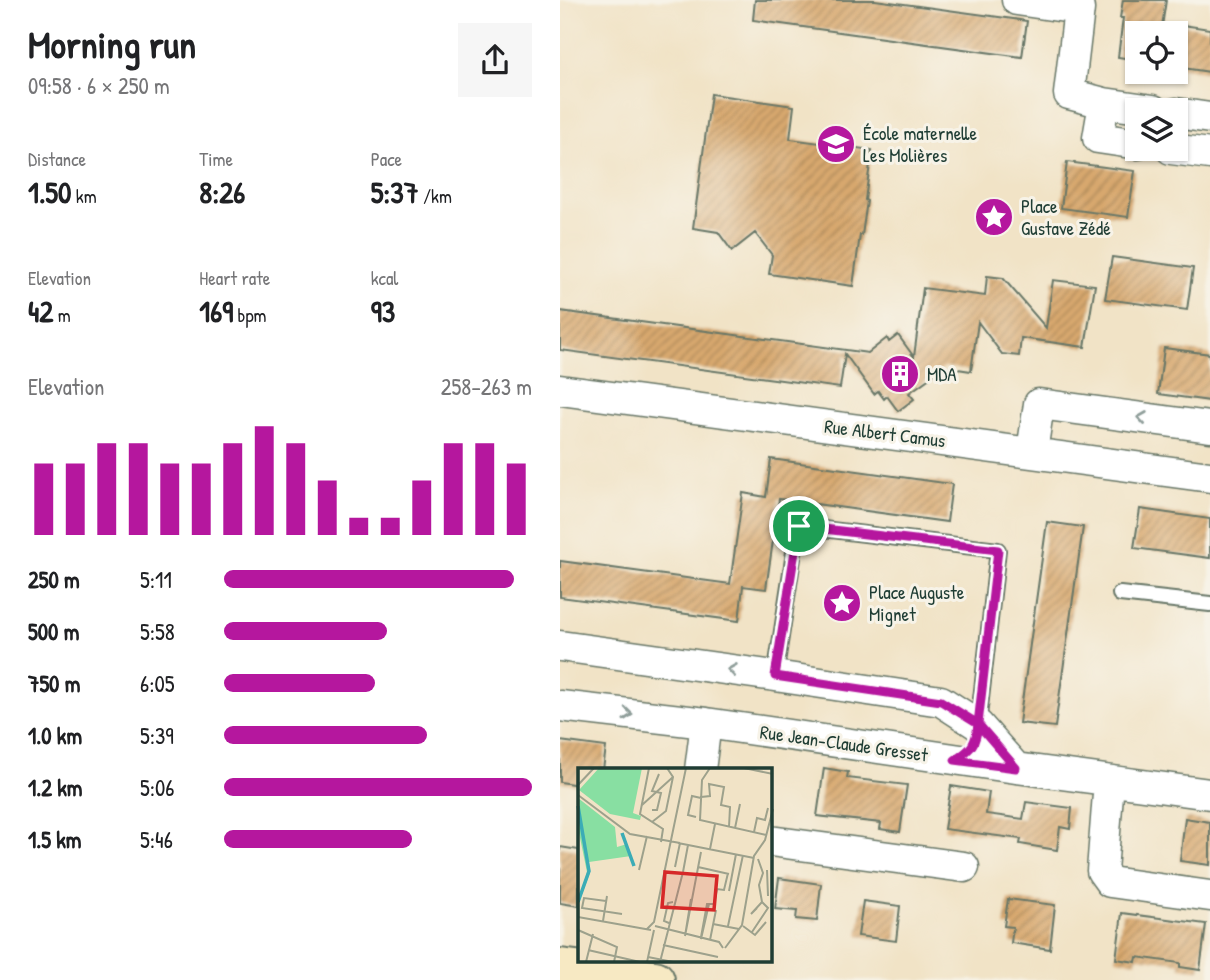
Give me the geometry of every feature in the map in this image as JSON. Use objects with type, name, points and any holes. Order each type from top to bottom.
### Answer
[{"type":"main road","points":[[560,968],[655,980]]},
{"type":"street","points":[[1017,0],[1079,9],[1069,94],[1125,106]]},
{"type":"street","points":[[1104,103],[1098,138],[1125,142]]},
{"type":"street","points":[[1188,115],[1210,118]]},
{"type":"street","points":[[1188,151],[1210,154]]},
{"type":"street","name":"Rue Albert Camus","points":[[560,390],[1210,477]]},
{"type":"street","points":[[1032,453],[1039,404],[1210,427]]},
{"type":"street","points":[[560,646],[941,701],[978,724],[1016,768]]},
{"type":"street","name":"Rue Jean-Claude Gresset","points":[[560,706],[706,723],[1210,794]]},
{"type":"street","points":[[700,768],[706,723]]},
{"type":"street","points":[[955,760],[969,750],[976,739],[978,724]]},
{"type":"street","points":[[1109,780],[1102,871],[1110,882],[1210,896]]},
{"type":"street","points":[[772,841],[964,867]]},
{"type":"lane","points":[[775,676],[799,526],[998,550],[978,724]]},
{"type":"lane","points":[[1120,594],[1210,604]]},
{"type":"building","points":[[755,0],[875,0],[1027,21],[1022,57],[753,20]]},
{"type":"building","points":[[1123,0],[1166,0],[1163,21],[1125,21],[1125,58],[1118,57],[1123,18],[1120,18]]},
{"type":"building","points":[[1188,26],[1210,29],[1210,72],[1188,69]]},
{"type":"building","points":[[711,94],[794,106],[790,139],[872,150],[867,201],[853,286],[769,274],[772,255],[755,233],[732,251],[718,232],[693,228]]},
{"type":"building","points":[[1067,162],[1135,171],[1128,217],[1061,208]]},
{"type":"building","points":[[1112,257],[1193,268],[1187,310],[1105,299]]},
{"type":"building","points":[[987,276],[1003,278],[1046,328],[1053,280],[1095,285],[1085,347],[1021,338],[1019,356],[1002,354],[978,322],[971,371],[945,367],[909,393],[914,399],[898,411],[887,396],[884,399],[878,391],[874,394],[845,354],[840,388],[560,350],[560,311],[868,353],[887,338],[889,342],[898,335],[914,357],[923,288],[985,296]]},
{"type":"building","points":[[1164,348],[1210,354],[1210,401],[1158,394]]},
{"type":"building","points":[[771,459],[952,484],[947,522],[779,499],[766,589],[743,586],[739,621],[560,597],[560,561],[730,584],[743,493],[766,497]]},
{"type":"building","points":[[1140,509],[1210,519],[1210,558],[1134,548]]},
{"type":"building","points":[[1047,522],[1083,527],[1055,727],[1019,723]]},
{"type":"building","points":[[560,741],[606,747],[603,768],[578,768],[578,785],[560,782]]},
{"type":"building","points":[[824,768],[848,772],[847,778],[907,785],[900,832],[880,829],[881,823],[817,816]]},
{"type":"building","points":[[951,786],[989,792],[986,814],[1023,819],[1026,802],[1072,808],[1070,829],[1060,827],[1057,850],[1020,844],[1021,839],[944,829]]},
{"type":"building","points":[[1185,818],[1210,822],[1210,865],[1180,861]]},
{"type":"building","points":[[560,847],[578,850],[578,906],[560,903]]},
{"type":"building","points":[[779,878],[821,884],[817,921],[796,919],[797,911],[775,909]]},
{"type":"building","points":[[1008,899],[1055,905],[1050,949],[1011,943],[1013,927],[1004,926]]},
{"type":"building","points":[[863,901],[900,906],[896,941],[858,936]]},
{"type":"building","points":[[1122,913],[1206,924],[1200,970],[1180,967],[1180,963],[1137,957],[1136,962],[1116,959]]},
{"type":"place","name":"École maternelle Les Molières","points":[[836,144]]},
{"type":"place","name":"Place Gustave Zédé","points":[[994,217]]},
{"type":"place","name":"MDA","points":[[900,374]]},
{"type":"place","name":"Place Auguste Mignet","points":[[842,603]]},
{"type":"route","points":[[799,526],[775,676],[941,701],[978,724],[976,739],[969,750],[955,760],[1016,768],[978,724],[998,550],[799,526]]}]
